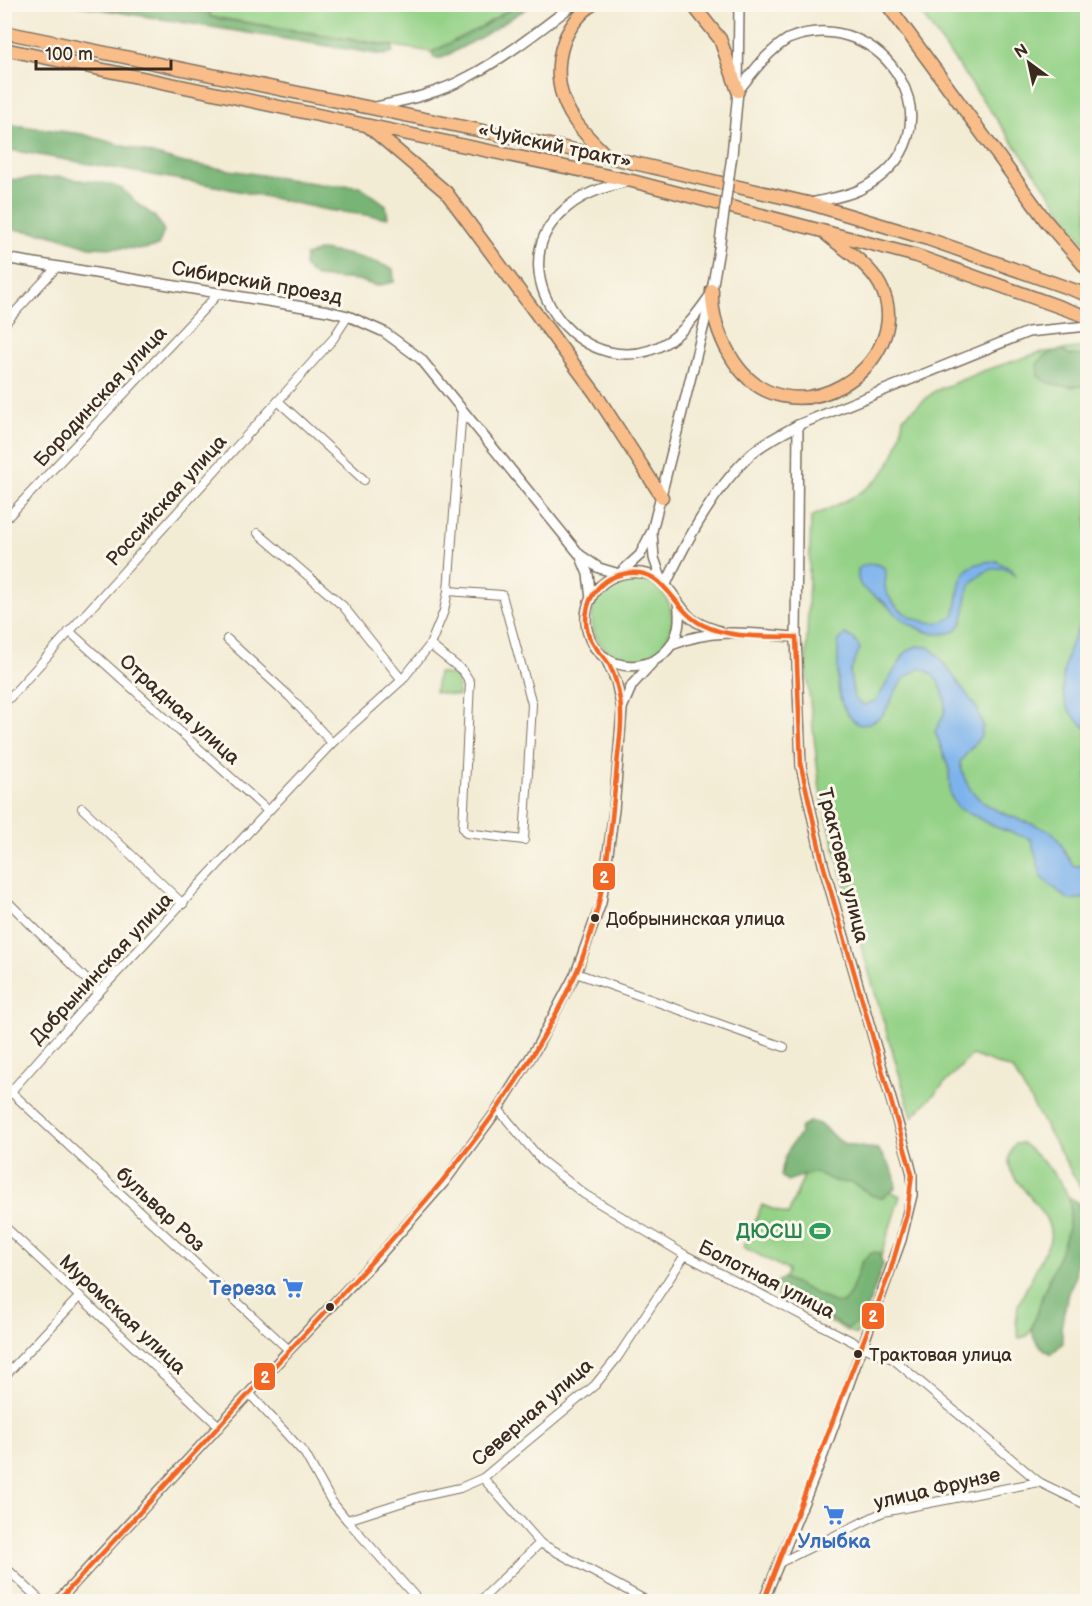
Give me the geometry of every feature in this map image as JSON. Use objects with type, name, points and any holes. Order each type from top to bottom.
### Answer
[{"type":"highway","points":[[593,4],[573,23],[566,35],[558,60],[559,75],[566,104],[574,120],[608,157]]},
{"type":"highway","points":[[692,4],[720,39],[738,91]]},
{"type":"highway","points":[[887,4],[1046,221],[1088,270]]},
{"type":"highway","name":"«Чуйский тракт»","points":[[4,32],[608,157],[808,203],[928,239],[1088,295]]},
{"type":"highway","name":"«Чуйский тракт»","points":[[4,49],[632,181],[916,256],[1088,317]]},
{"type":"highway","points":[[368,125],[446,192],[595,393],[662,497]]},
{"type":"highway","points":[[712,291],[716,322],[724,346],[740,371],[755,386],[795,399],[824,394],[843,386],[867,367],[874,356],[884,333],[887,309],[885,296],[873,275],[824,232]]},
{"type":"street","points":[[370,109],[424,96],[466,78],[521,44],[574,4]]},
{"type":"street","points":[[57,1602],[289,1350],[378,1257],[444,1182],[498,1109],[537,1047],[576,973],[600,903],[614,810],[622,710],[616,681],[605,657],[591,640],[587,630],[587,609],[591,599],[603,583],[619,574],[640,555],[652,531],[662,497],[712,291],[719,249],[738,91],[739,4]]},
{"type":"street","points":[[738,91],[774,49],[790,38],[813,28],[838,28],[860,34],[878,43],[894,59],[911,98],[907,137],[899,158],[876,180],[858,191],[808,203]]},
{"type":"street","points":[[632,181],[599,189],[583,196],[564,210],[551,225],[542,246],[541,273],[549,304],[558,320],[576,337],[601,349],[624,354],[645,351],[668,341],[689,324],[712,291]]},
{"type":"street","name":"Сибирский проезд","points":[[4,258],[348,316],[400,341],[421,359],[462,407],[580,555],[598,568],[619,574]]},
{"type":"street","points":[[4,324],[56,268]]},
{"type":"street","name":"Бородинская улица","points":[[4,521],[219,293]]},
{"type":"street","name":"Российская улица","points":[[4,704],[333,339],[348,316]]},
{"type":"street","points":[[664,583],[697,526],[734,473],[751,454],[798,425],[1028,332],[1088,326]]},
{"type":"street","points":[[278,401],[364,480]]},
{"type":"street","name":"Добрынинская улица","points":[[4,1099],[99,992],[268,811],[332,743],[402,680],[430,645],[444,611],[448,591],[462,407]]},
{"type":"street","name":"Трактовая улица","points":[[763,1602],[823,1455],[863,1347],[901,1240],[912,1195],[912,1174],[823,864],[801,766],[796,637],[798,425]]},
{"type":"street","points":[[652,531],[654,558],[664,583],[678,603],[696,622],[720,632]]},
{"type":"street","points":[[258,533],[343,606],[402,680]]},
{"type":"street","name":"Сибирский проезд","points":[[580,555],[588,574],[591,599]]},
{"type":"street","points":[[619,574],[644,573],[664,583]]},
{"type":"street","points":[[430,645],[464,671],[470,682],[463,828],[466,833],[524,840],[532,704],[502,594],[448,591]]},
{"type":"street","points":[[674,644],[680,625],[678,603]]},
{"type":"street","name":"Отрадная улица","points":[[69,631],[268,811]]},
{"type":"street","points":[[622,710],[632,685],[674,644],[700,634],[720,632],[796,637]]},
{"type":"street","points":[[227,639],[290,697],[332,743]]},
{"type":"street","points":[[605,657],[628,666],[652,663]]},
{"type":"street","points":[[82,808],[183,904]]},
{"type":"street","points":[[4,898],[99,992]]},
{"type":"street","points":[[576,973],[784,1047]]},
{"type":"street","name":"бульвар Роз","points":[[11,1092],[289,1350]]},
{"type":"street","name":"Болотная улица","points":[[498,1109],[556,1173],[584,1194],[685,1255],[863,1347],[893,1359],[1039,1482],[1088,1506]]},
{"type":"street","name":"Муромская улица","points":[[4,1226],[220,1427]]},
{"type":"street","name":"Северная улица","points":[[347,1520],[419,1497],[460,1488],[483,1478],[595,1385],[617,1359],[685,1255]]},
{"type":"street","points":[[4,1377],[80,1296]]},
{"type":"street","points":[[249,1393],[305,1454],[332,1502],[420,1602]]},
{"type":"street","points":[[483,1478],[540,1542],[649,1602]]},
{"type":"street","name":"улица Фрунзе","points":[[779,1563],[883,1512],[1039,1482]]},
{"type":"street","points":[[479,1602],[540,1542]]},
{"type":"street","points":[[4,1566],[42,1602]]},
{"type":"green space","points":[[75,5],[211,5],[210,17],[393,47],[393,52],[384,55]]},
{"type":"green space","points":[[138,5],[516,5],[482,27],[432,52]]},
{"type":"green space","points":[[516,5],[532,5],[483,36],[442,58],[434,58],[432,52],[482,27]]},
{"type":"green space","points":[[915,5],[1087,5],[1087,244],[1082,239]]},
{"type":"green space","points":[[5,124],[82,134],[184,163],[320,184],[360,186],[386,205],[388,218],[327,210],[215,186],[5,149]]},
{"type":"green space","points":[[62,177],[108,184],[122,189],[159,222],[164,231],[158,246],[144,249],[90,247],[50,234],[11,229],[5,223],[5,180]]},
{"type":"green space","points":[[321,250],[358,257],[393,269],[394,282],[376,286],[358,280],[316,277],[304,267],[305,256]]},
{"type":"green space","points":[[1084,347],[1087,349],[1087,1199],[1013,1070],[972,1055],[912,1117],[862,949],[820,790],[806,666],[811,517],[862,492],[885,471],[899,440],[903,418],[935,391],[983,371],[1038,353]]},
{"type":"green space","points":[[1062,350],[1069,355],[1087,356],[1087,385],[1061,386],[1038,376],[1037,364],[1048,354]]},
{"type":"green space","points":[[632,579],[647,582],[660,591],[669,604],[672,619],[669,634],[660,647],[647,656],[632,659],[617,656],[604,647],[595,634],[592,619],[595,604],[604,591],[617,582]]},
{"type":"green space","points":[[438,673],[458,676],[458,696],[435,692]]},
{"type":"green space","points":[[809,1122],[820,1124],[848,1145],[878,1149],[893,1172],[895,1188],[882,1198],[873,1196],[853,1183],[836,1182],[820,1174],[811,1173],[787,1181],[781,1176],[786,1154],[791,1144],[799,1136],[801,1127]]},
{"type":"green space","points":[[1023,1143],[1059,1181],[1071,1206],[1068,1230],[1060,1256],[1033,1325],[1027,1336],[1019,1338],[1016,1322],[1018,1305],[1050,1241],[1049,1227],[1043,1214],[1010,1169],[1009,1157],[1015,1144]]},
{"type":"green space","name":"ДЮСШ","points":[[813,1153],[900,1196],[856,1335],[777,1296],[788,1270],[743,1247],[762,1205],[788,1215]]},
{"type":"green space","points":[[1069,1197],[1079,1203],[1081,1211],[1075,1278],[1068,1293],[1061,1327],[1063,1343],[1051,1354],[1036,1341],[1032,1327],[1065,1239],[1070,1211]]},
{"type":"green space","points":[[875,1252],[879,1253],[883,1265],[874,1291],[861,1317],[848,1329],[777,1291],[776,1283],[784,1278],[833,1302],[842,1303],[851,1291],[863,1261]]},
{"type":"water","points":[[996,561],[1012,570],[1016,577],[1000,568],[978,577],[968,591],[965,613],[960,626],[948,633],[937,634],[915,627],[869,593],[858,580],[858,569],[865,565],[874,564],[885,568],[886,591],[898,607],[906,614],[925,621],[945,621],[954,616],[962,578],[966,571],[972,566]]},
{"type":"water","points":[[1087,614],[1087,658],[1080,681],[1087,708],[1087,729],[1068,708],[1063,685],[1070,646]]},
{"type":"water","points":[[845,634],[854,639],[860,648],[850,673],[854,698],[864,705],[876,701],[905,653],[916,646],[928,647],[938,655],[977,708],[983,726],[981,736],[960,762],[972,792],[994,809],[1052,832],[1074,866],[1087,866],[1086,898],[1069,900],[1042,878],[1031,839],[998,828],[958,808],[950,795],[949,769],[935,731],[944,714],[945,700],[932,674],[920,668],[906,678],[898,687],[883,714],[870,723],[859,725],[850,717],[840,699],[838,688],[838,642]]},
{"type":"transit line","name":"2","points":[[57,1602],[367,1267],[447,1176],[484,1128],[550,1026],[587,946],[600,896],[609,844],[620,733],[621,708],[617,687],[610,666],[589,636],[586,614],[590,600],[600,585],[612,577],[637,573],[659,582],[692,618],[703,625],[725,633],[796,637],[801,766],[823,864],[912,1174],[907,1214],[890,1272],[763,1602]]},
{"type":"place","name":"Добрынинская улица","points":[[595,918]]},
{"type":"place","name":"ДЮСШ","points":[[820,1231]]},
{"type":"place","name":"Тереза","points":[[293,1288]]},
{"type":"place","name":"Трактовая улица","points":[[858,1354]]},
{"type":"place","name":"Улыбка","points":[[834,1515]]}]
